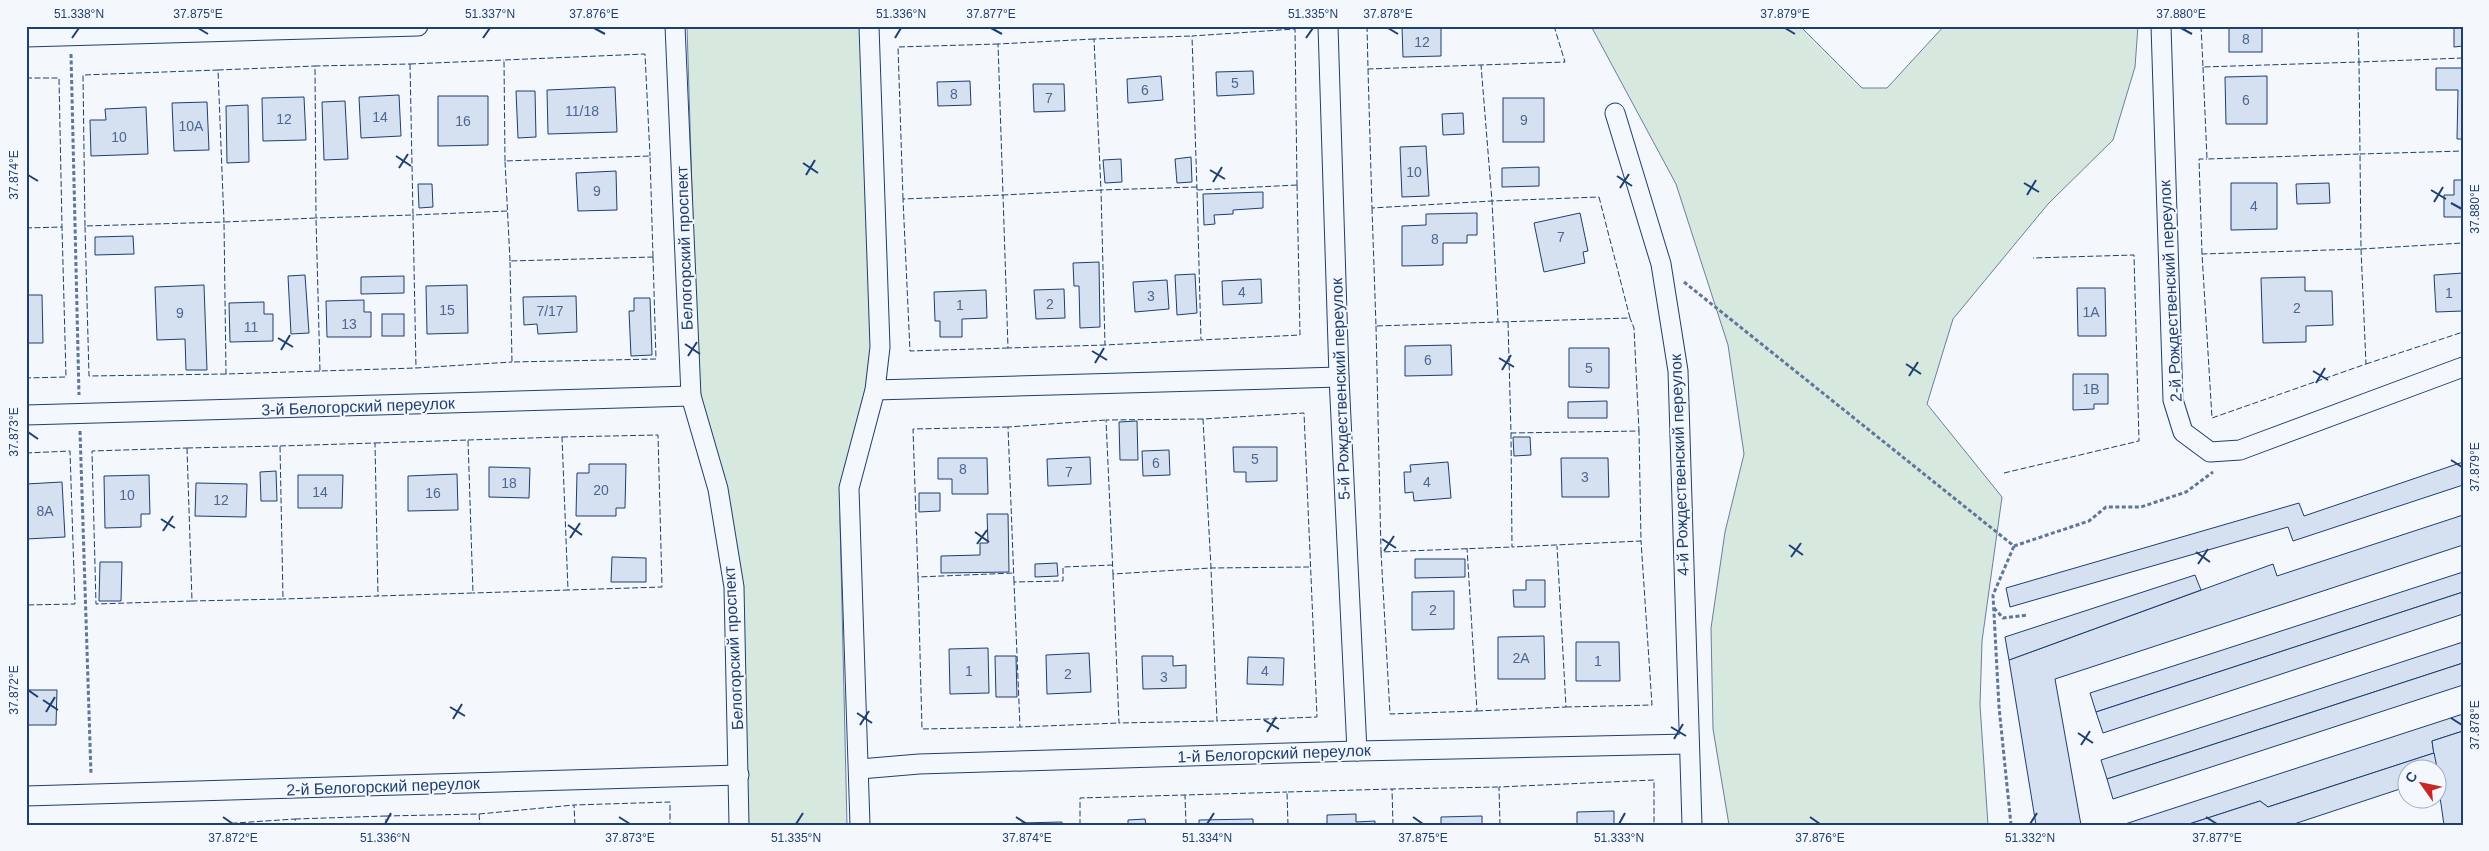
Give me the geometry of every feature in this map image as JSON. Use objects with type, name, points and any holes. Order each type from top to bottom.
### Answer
[{"type":"street","points":[[26,36],[418,26]]},
{"type":"street","name":"Белогорский проспект","points":[[675,26],[691,396],[718,489],[734,587],[739,825]]},
{"type":"street","points":[[860,825],[860,769],[849,488],[875,390],[880,347],[869,26]]},
{"type":"street","name":"5-й Рождественский переулок","points":[[1328,26],[1339,377],[1357,751]]},
{"type":"street","name":"2-й Рождественский переулок","points":[[2161,26],[2174,400],[2183,432],[2210,452],[2226,453]]},
{"type":"street","name":"4-й Рождественский переулок","points":[[1615,114],[1661,264],[1678,371],[1688,744],[1692,825]]},
{"type":"street","points":[[2226,453],[2240,450],[2463,367]]},
{"type":"street","points":[[875,390],[1339,377]]},
{"type":"street","name":"3-й Белогорский переулок","points":[[26,415],[691,396]]},
{"type":"street","name":"1-й Белогорский переулок","points":[[860,769],[929,764],[1357,751],[1688,744]]},
{"type":"street","name":"2-й Белогорский переулок","points":[[26,796],[739,775]]},
{"type":"path","points":[[1661,264],[2014,546]]},
{"type":"path","points":[[2010,825],[1999,707],[1993,595],[2014,546],[2089,521],[2106,507],[2142,506],[2186,492],[2212,473],[2226,453]]},
{"type":"path","points":[[1994,608],[2003,618],[2027,614]]},
{"type":"shaded area","points":[[687,26],[860,26],[873,358],[865,405],[851,444],[843,476],[840,519],[847,825],[747,825],[739,565],[698,389]]},
{"type":"shaded area","points":[[1591,26],[1800,26],[1862,88],[1887,88],[1944,26],[2138,26],[2135,67],[2113,140],[2048,204],[1953,319],[1927,404],[2002,497],[1982,641],[1980,705],[1988,825],[1729,825],[1713,729],[1711,628],[1725,532],[1744,454],[1728,345],[1676,184]]},
{"type":"building","points":[[1441,26],[1441,56],[1403,57],[1402,27]]},
{"type":"building","points":[[2229,26],[2262,26],[2262,52],[2229,52]]},
{"type":"building","points":[[2454,26],[2463,26],[2463,46],[2454,47]]},
{"type":"building","points":[[2436,68],[2463,68],[2463,139],[2457,139],[2458,90],[2436,90]]},
{"type":"building","points":[[1253,71],[1254,94],[1217,96],[1216,72]]},
{"type":"building","points":[[1161,76],[1163,100],[1128,103],[1127,79]]},
{"type":"building","points":[[2267,76],[2267,124],[2226,124],[2225,77]]},
{"type":"building","points":[[970,81],[971,105],[938,106],[937,82]]},
{"type":"building","points":[[1033,84],[1064,84],[1065,111],[1034,112]]},
{"type":"building","points":[[615,87],[617,132],[548,134],[547,90]]},
{"type":"building","points":[[516,91],[535,91],[536,137],[518,138]]},
{"type":"building","points":[[399,95],[401,136],[361,138],[359,97]]},
{"type":"building","points":[[438,96],[488,96],[488,145],[438,146]]},
{"type":"building","points":[[304,97],[306,140],[263,141],[262,98]]},
{"type":"building","points":[[1503,98],[1544,98],[1544,142],[1503,142]]},
{"type":"building","points":[[345,101],[348,159],[324,160],[322,102]]},
{"type":"building","points":[[207,102],[209,150],[174,151],[172,103]]},
{"type":"building","points":[[248,105],[249,162],[227,163],[226,106]]},
{"type":"building","points":[[146,107],[148,154],[91,156],[90,120],[106,120],[105,109]]},
{"type":"building","points":[[1463,113],[1464,134],[1443,135],[1442,114]]},
{"type":"building","points":[[1426,146],[1429,196],[1402,197],[1400,147]]},
{"type":"building","points":[[1191,157],[1192,182],[1177,183],[1175,159]]},
{"type":"building","points":[[1121,159],[1122,182],[1105,183],[1103,160]]},
{"type":"building","points":[[1539,167],[1539,186],[1502,187],[1502,168]]},
{"type":"building","points":[[616,171],[617,210],[578,211],[576,173]]},
{"type":"building","points":[[2454,180],[2463,180],[2463,217],[2444,217],[2444,195],[2454,195]]},
{"type":"building","points":[[2231,183],[2277,183],[2277,229],[2231,230]]},
{"type":"building","points":[[2329,183],[2330,203],[2297,204],[2296,184]]},
{"type":"building","points":[[418,184],[432,184],[433,207],[419,208]]},
{"type":"building","points":[[1263,192],[1263,208],[1233,210],[1233,214],[1214,215],[1215,224],[1204,225],[1203,194]]},
{"type":"building","points":[[1477,213],[1477,235],[1467,235],[1467,243],[1443,243],[1443,265],[1402,266],[1402,226],[1426,225],[1426,214]]},
{"type":"building","points":[[1580,213],[1588,251],[1583,252],[1585,263],[1544,272],[1534,223]]},
{"type":"building","points":[[133,236],[134,254],[95,255],[95,237]]},
{"type":"building","points":[[1099,262],[1100,327],[1080,328],[1079,286],[1074,286],[1073,263]]},
{"type":"building","points":[[2463,273],[2463,311],[2436,312],[2434,275]]},
{"type":"building","points":[[1195,274],[1197,313],[1177,315],[1175,275]]},
{"type":"building","points":[[305,275],[309,333],[291,334],[288,276]]},
{"type":"building","points":[[404,276],[404,293],[361,294],[361,277]]},
{"type":"building","points":[[2305,277],[2305,291],[2332,291],[2333,325],[2306,326],[2306,342],[2263,343],[2261,278]]},
{"type":"building","points":[[1261,279],[1262,303],[1223,305],[1222,281]]},
{"type":"building","points":[[1167,280],[1169,309],[1135,312],[1133,282]]},
{"type":"building","points":[[204,285],[207,370],[186,370],[185,339],[157,340],[155,287]]},
{"type":"building","points":[[467,285],[468,333],[427,334],[426,286]]},
{"type":"building","points":[[2077,288],[2105,288],[2106,336],[2078,336]]},
{"type":"building","points":[[1064,289],[1065,318],[1036,319],[1034,290]]},
{"type":"building","points":[[986,290],[987,318],[962,319],[962,337],[940,337],[940,321],[935,321],[934,292]]},
{"type":"building","points":[[26,295],[42,295],[43,343],[26,343]]},
{"type":"building","points":[[576,296],[577,332],[538,334],[537,324],[524,325],[523,297]]},
{"type":"building","points":[[634,298],[650,298],[652,355],[631,356],[629,311],[634,311]]},
{"type":"building","points":[[364,300],[364,312],[371,312],[371,337],[327,337],[326,301]]},
{"type":"building","points":[[264,302],[264,314],[273,314],[273,341],[230,342],[229,303]]},
{"type":"building","points":[[382,314],[404,314],[404,336],[382,336]]},
{"type":"building","points":[[1451,345],[1452,375],[1405,376],[1405,346]]},
{"type":"building","points":[[1569,348],[1609,348],[1609,388],[1569,387]]},
{"type":"building","points":[[2073,374],[2108,374],[2108,404],[2094,404],[2094,409],[2073,410]]},
{"type":"building","points":[[1607,401],[1607,418],[1568,418],[1568,402]]},
{"type":"building","points":[[1137,421],[1138,460],[1120,460],[1119,422]]},
{"type":"building","points":[[1513,437],[1530,437],[1531,455],[1514,456]]},
{"type":"building","points":[[1233,447],[1277,447],[1277,481],[1246,482],[1246,472],[1234,472]]},
{"type":"building","points":[[1169,450],[1170,475],[1143,476],[1142,451]]},
{"type":"building","points":[[1090,457],[1091,484],[1048,486],[1047,459]]},
{"type":"building","points":[[938,458],[987,458],[988,494],[952,494],[952,479],[938,479]]},
{"type":"building","points":[[1561,458],[1608,458],[1609,497],[1562,497]]},
{"type":"building","points":[[1448,462],[1451,498],[1414,501],[1413,492],[1405,493],[1404,472],[1411,472],[1410,465]]},
{"type":"building","points":[[2463,462],[2463,485],[2293,541],[2288,527],[2010,607],[2006,588],[2299,503],[2304,516]]},
{"type":"building","points":[[589,464],[626,464],[625,508],[616,508],[616,516],[576,516],[577,473],[589,473]]},
{"type":"building","points":[[489,467],[530,468],[529,498],[489,497]]},
{"type":"building","points":[[276,471],[277,501],[261,501],[260,472]]},
{"type":"building","points":[[457,474],[458,510],[408,511],[408,476]]},
{"type":"building","points":[[149,475],[150,514],[141,514],[141,527],[105,528],[104,476]]},
{"type":"building","points":[[298,475],[343,475],[342,508],[298,508]]},
{"type":"building","points":[[62,482],[65,537],[26,539],[26,484]]},
{"type":"building","points":[[196,483],[247,484],[246,517],[195,516]]},
{"type":"building","points":[[919,493],[940,493],[940,511],[919,512]]},
{"type":"building","points":[[987,514],[1008,514],[1009,572],[941,573],[941,556],[980,555],[980,543],[988,543]]},
{"type":"building","points":[[2463,515],[2463,545],[2055,679],[2081,825],[2036,825],[2009,660],[2273,564],[2277,576]]},
{"type":"building","points":[[612,557],[646,558],[646,582],[611,582]]},
{"type":"building","points":[[1415,559],[1465,559],[1465,577],[1415,578]]},
{"type":"building","points":[[100,562],[122,562],[121,601],[99,601]]},
{"type":"building","points":[[1057,563],[1058,576],[1035,577],[1035,564]]},
{"type":"building","points":[[2463,572],[2463,592],[2096,712],[2090,693]]},
{"type":"building","points":[[2195,575],[2201,590],[2009,660],[2005,637]]},
{"type":"building","points":[[1526,580],[1545,580],[1545,607],[1514,607],[1513,590],[1526,590]]},
{"type":"building","points":[[1454,591],[1454,629],[1412,630],[1412,592]]},
{"type":"building","points":[[2463,592],[2463,614],[2103,733],[2096,712]]},
{"type":"building","points":[[1544,636],[1545,679],[1498,679],[1498,637]]},
{"type":"building","points":[[1576,642],[1619,642],[1620,681],[1576,681]]},
{"type":"building","points":[[2463,642],[2463,663],[2107,779],[2101,760]]},
{"type":"building","points":[[988,648],[989,693],[950,694],[949,649]]},
{"type":"building","points":[[1089,653],[1091,692],[1047,694],[1046,655]]},
{"type":"building","points":[[995,656],[1016,656],[1017,697],[996,697]]},
{"type":"building","points":[[1142,656],[1173,656],[1173,666],[1186,665],[1186,688],[1143,689]]},
{"type":"building","points":[[1248,657],[1284,658],[1283,685],[1247,684]]},
{"type":"building","points":[[2463,663],[2463,685],[2113,799],[2107,779]]},
{"type":"building","points":[[26,690],[57,690],[56,725],[26,725]]},
{"type":"building","points":[[2463,714],[2463,731],[2432,741],[2434,753],[2419,758],[2396,758],[2396,765],[2268,807],[2260,801],[2186,825],[2122,825]]},
{"type":"building","points":[[2463,731],[2463,825],[2444,825],[2442,808],[2446,808],[2446,758],[2434,758],[2432,741]]},
{"type":"building","points":[[2434,753],[2435,758],[2419,758]]},
{"type":"building","points":[[2396,765],[2396,790],[2291,825],[2186,825],[2260,801],[2268,807]]},
{"type":"building","points":[[1614,811],[1614,825],[1577,825],[1577,812]]},
{"type":"building","points":[[1356,814],[1356,822],[1375,821],[1375,825],[1327,825],[1327,815]]},
{"type":"building","points":[[1482,816],[1482,825],[1441,825],[1441,817]]},
{"type":"building","points":[[1145,819],[1146,825],[1128,825],[1128,820]]},
{"type":"building","points":[[1253,819],[1253,825],[1199,825],[1199,820]]},
{"type":"building","points":[[1062,822],[1062,825],[1021,825],[1021,823]]},
{"type":"fence","points":[[1367,26],[1368,69],[1565,62],[1554,26]]},
{"type":"fence","points":[[2201,26],[2203,67],[2359,62],[2358,26]]},
{"type":"fence","points":[[1197,190],[1192,36],[1295,29],[1297,185]]},
{"type":"fence","points":[[1094,39],[998,44],[1003,195],[1101,190],[1094,39],[1192,36]]},
{"type":"fence","points":[[903,199],[898,47],[998,44]]},
{"type":"fence","points":[[505,161],[504,60],[645,54],[650,156]]},
{"type":"fence","points":[[2463,58],[2359,62],[2360,154],[2463,151]]},
{"type":"fence","points":[[410,64],[504,60]]},
{"type":"fence","points":[[410,64],[413,215],[316,218],[315,66],[410,64]]},
{"type":"fence","points":[[1368,69],[1372,208],[1492,201],[1481,65]]},
{"type":"fence","points":[[226,374],[89,376],[85,226],[224,222],[218,70],[315,66]]},
{"type":"fence","points":[[2203,67],[2207,159],[2360,154],[2361,249],[2463,243]]},
{"type":"fence","points":[[85,226],[83,75],[218,70]]},
{"type":"fence","points":[[26,78],[59,78],[62,227]]},
{"type":"fence","points":[[510,261],[505,161],[650,156],[653,257]]},
{"type":"fence","points":[[2202,254],[2199,159],[2207,159]]},
{"type":"fence","points":[[1297,185],[1300,335],[1201,340],[1197,190],[1297,185]]},
{"type":"fence","points":[[1197,187],[1101,190],[1105,345],[1201,340]]},
{"type":"fence","points":[[1008,348],[910,351],[903,199],[1003,195],[1008,348],[1105,345]]},
{"type":"fence","points":[[1599,197],[1630,318],[1498,322],[1492,201],[1599,197]]},
{"type":"fence","points":[[1372,208],[1376,326],[1498,322]]},
{"type":"fence","points":[[507,211],[413,215],[416,368],[512,362]]},
{"type":"fence","points":[[320,371],[226,374],[224,222],[316,218],[320,371],[416,368]]},
{"type":"fence","points":[[26,228],[62,227],[66,377],[26,378]]},
{"type":"fence","points":[[2361,249],[2366,364],[2212,418],[2202,254],[2361,249]]},
{"type":"fence","points":[[2004,473],[2139,441],[2134,255],[2033,258]]},
{"type":"fence","points":[[653,257],[656,359],[512,362],[510,261],[653,257]]},
{"type":"fence","points":[[1508,322],[1511,433],[1639,431],[1634,328],[1630,318]]},
{"type":"fence","points":[[1376,326],[1381,552],[1512,547]]},
{"type":"fence","points":[[2366,364],[2463,332]]},
{"type":"fence","points":[[1203,419],[1106,420],[1113,574],[1211,568],[1203,419],[1304,413],[1317,717],[1217,721],[1211,568],[1309,567]]},
{"type":"fence","points":[[1014,582],[1008,427],[1106,420]]},
{"type":"fence","points":[[1008,427],[913,429],[918,577],[1014,573]]},
{"type":"fence","points":[[1511,433],[1512,547],[1641,541],[1639,431]]},
{"type":"fence","points":[[562,437],[658,435],[662,587],[568,590]]},
{"type":"fence","points":[[468,440],[562,437],[568,590],[473,593]]},
{"type":"fence","points":[[375,443],[468,440],[473,593],[378,596]]},
{"type":"fence","points":[[280,446],[375,443],[378,596],[283,599]]},
{"type":"fence","points":[[187,448],[280,446],[283,599],[192,601]]},
{"type":"fence","points":[[187,448],[192,601],[96,604],[92,451],[187,448]]},
{"type":"fence","points":[[26,453],[70,451],[75,604],[26,605]]},
{"type":"fence","points":[[1566,707],[1652,705],[1641,541]]},
{"type":"fence","points":[[1477,711],[1566,707],[1557,546]]},
{"type":"fence","points":[[1381,552],[1390,714],[1477,711],[1467,548]]},
{"type":"fence","points":[[1113,565],[1063,567],[1063,581],[1014,582],[1020,727],[1119,723]]},
{"type":"fence","points":[[1113,574],[1119,723],[1217,721]]},
{"type":"fence","points":[[918,577],[922,729],[1020,727]]},
{"type":"fence","points":[[1500,825],[1499,787],[1654,780],[1654,825]]},
{"type":"fence","points":[[1393,825],[1392,789],[1499,787]]},
{"type":"fence","points":[[1288,825],[1287,792],[1392,789]]},
{"type":"fence","points":[[1186,825],[1185,795],[1287,792]]},
{"type":"fence","points":[[1080,825],[1080,798],[1185,795]]},
{"type":"fence","points":[[575,825],[574,805],[670,802],[670,825]]},
{"type":"fence","points":[[386,825],[386,816],[479,814],[574,805]]},
{"type":"fence","points":[[479,814],[480,825]]},
{"type":"fence","points":[[295,819],[386,816]]},
{"type":"fence","points":[[206,825],[295,819],[296,825]]}]
